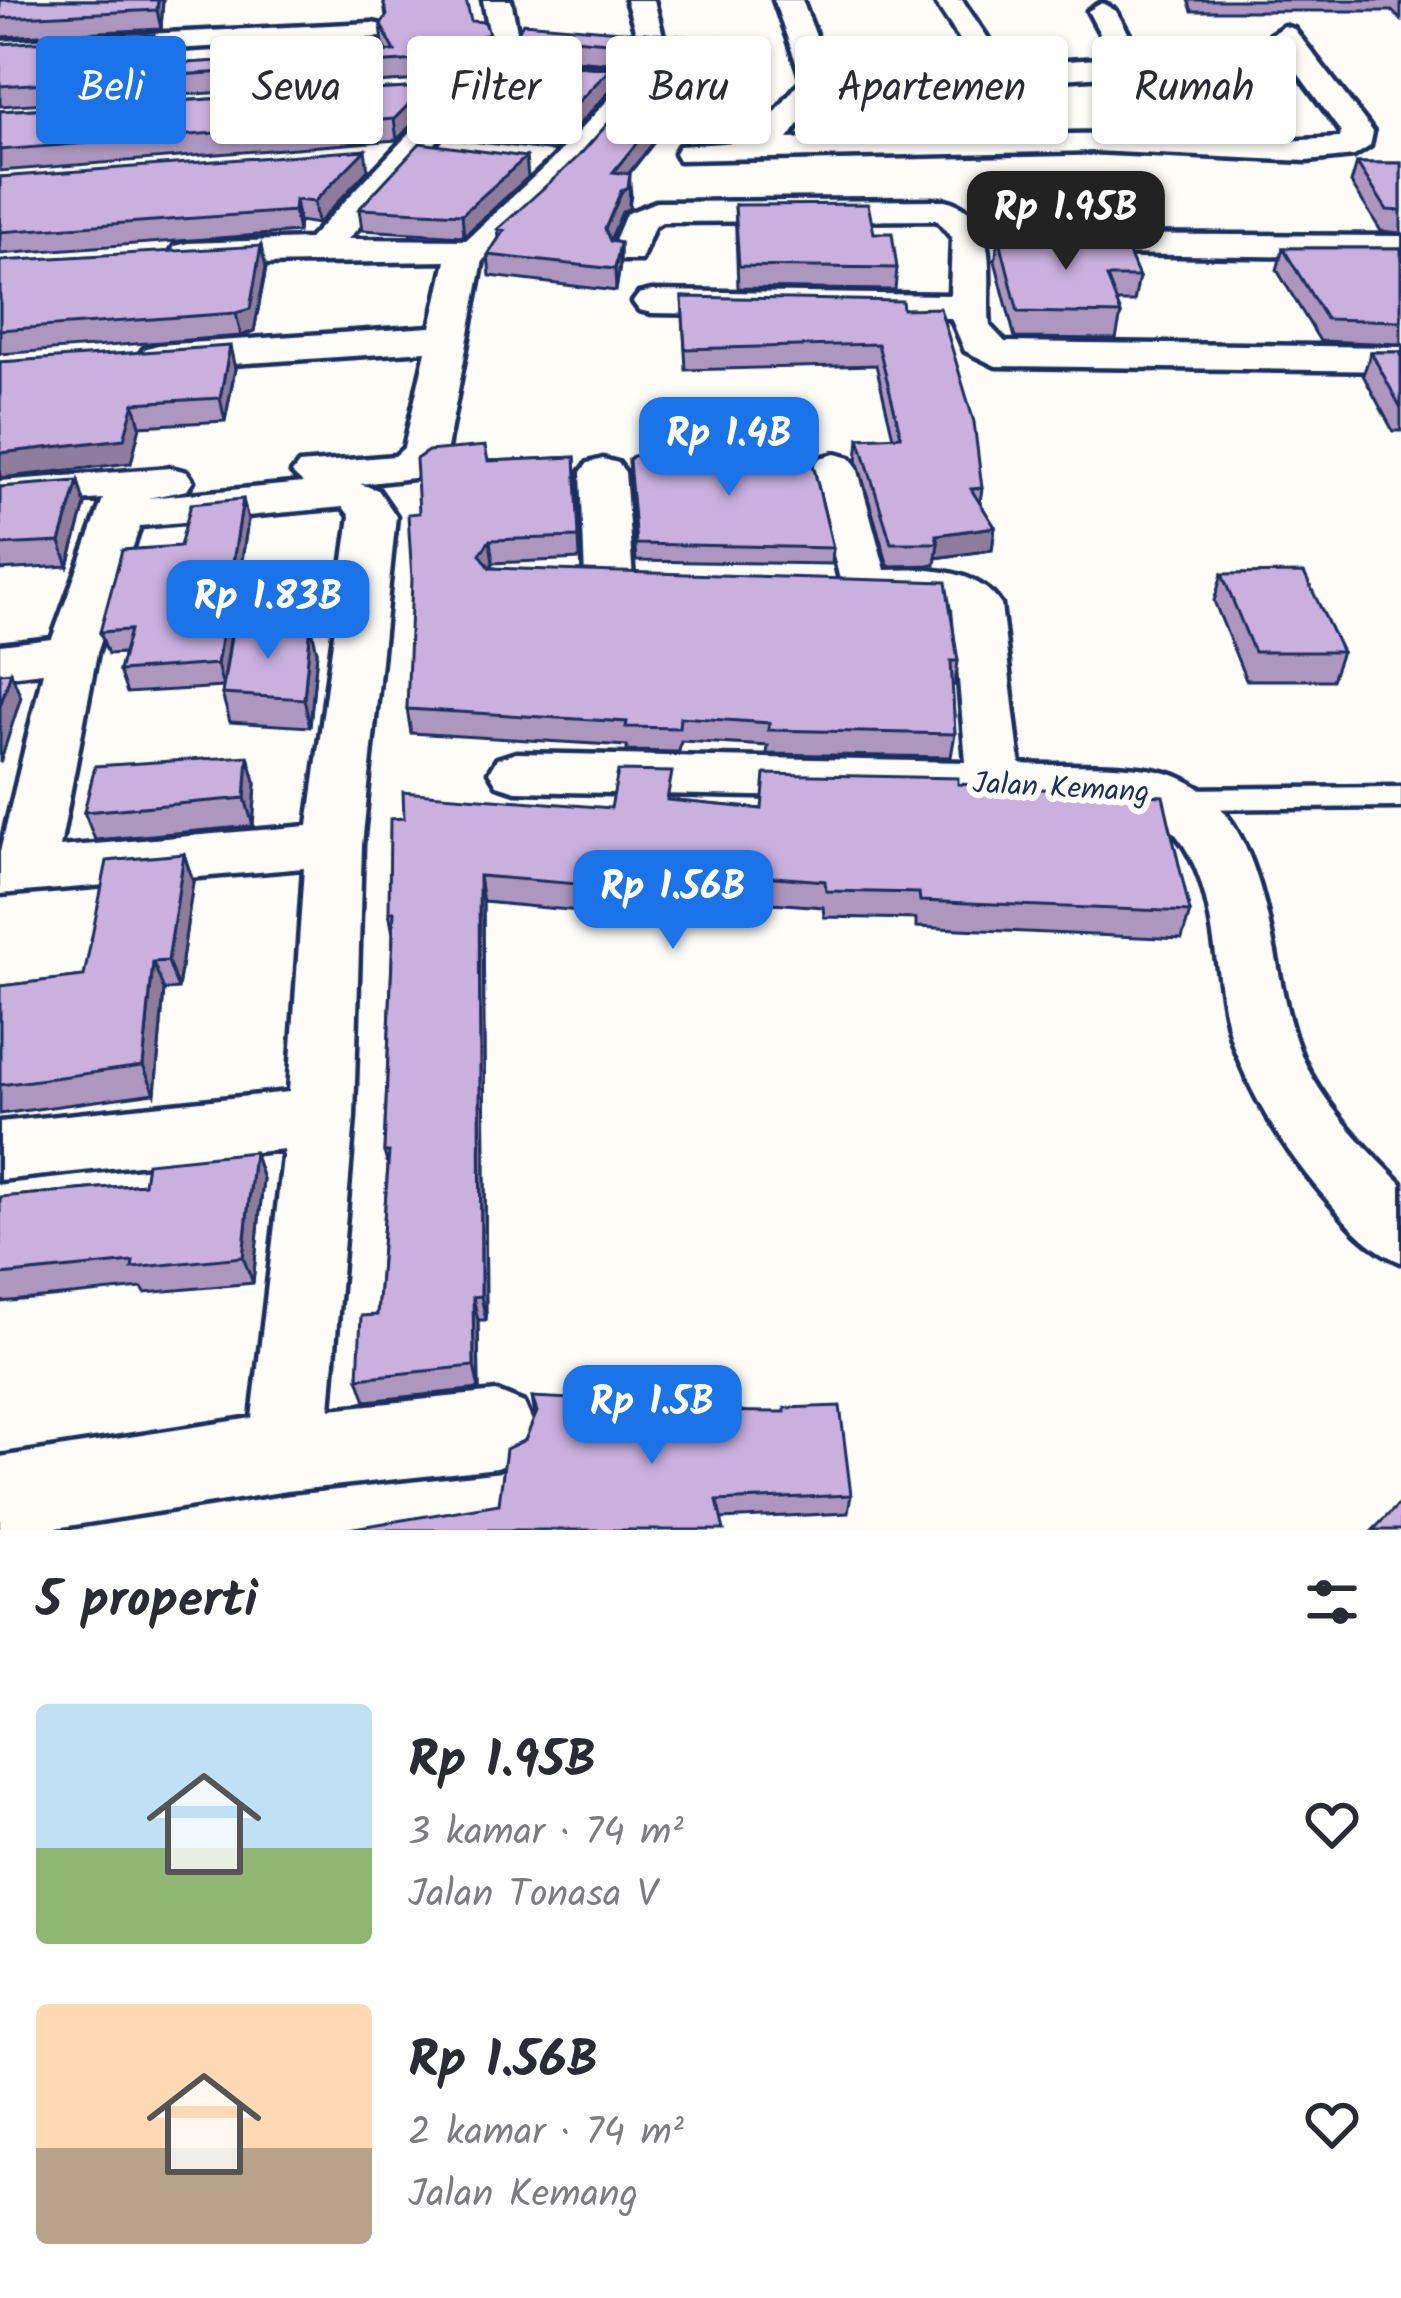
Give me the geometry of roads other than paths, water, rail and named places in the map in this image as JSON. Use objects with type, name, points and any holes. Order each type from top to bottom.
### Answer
[{"type":"street","points":[[325,33],[331,0]]},
{"type":"street","points":[[497,0],[504,36]]},
{"type":"street","points":[[640,0],[649,36]]},
{"type":"street","points":[[788,0],[801,36]]},
{"type":"street","points":[[948,0],[972,36]]},
{"type":"street","points":[[1102,11],[1114,36]]},
{"type":"street","points":[[0,50],[372,31]]},
{"type":"street","points":[[1180,144],[1248,152],[1354,146],[1357,132],[1296,50]]},
{"type":"street","points":[[763,150],[795,108]]},
{"type":"street","points":[[121,499],[407,468],[424,453],[466,254],[564,166],[606,119]]},
{"type":"street","points":[[691,153],[1092,142]]},
{"type":"street","points":[[319,249],[414,144]]},
{"type":"street","points":[[357,157],[408,150],[455,153]]},
{"type":"street","points":[[520,161],[564,166]]},
{"type":"street","points":[[628,252],[638,221],[647,215],[726,209],[945,210],[998,245],[1401,248]]},
{"type":"street","points":[[998,245],[969,307],[976,341],[996,354],[1401,359]]},
{"type":"street","points":[[154,257],[319,249],[466,254]]},
{"type":"street","points":[[652,302],[969,307]]},
{"type":"street","points":[[119,360],[448,338]]},
{"type":"street","points":[[835,467],[842,584],[950,586],[968,593],[977,604],[995,782]]},
{"type":"street","points":[[603,472],[612,579]]},
{"type":"street","points":[[0,494],[121,499],[350,494],[369,507],[373,516],[334,845],[321,1117],[287,1451]]},
{"type":"street","points":[[121,499],[72,653],[14,871],[334,845]]},
{"type":"street","points":[[0,661],[72,653]]},
{"type":"street","name":"Jalan Kemang","points":[[516,772],[995,782],[1160,791],[1180,799],[1202,818],[1219,849],[1268,1052],[1307,1124],[1401,1230]]},
{"type":"street","points":[[0,1151],[321,1117]]},
{"type":"street","points":[[0,1497],[287,1451],[497,1430]]},
{"type":"lane","points":[[1180,799],[1401,797]]}]
